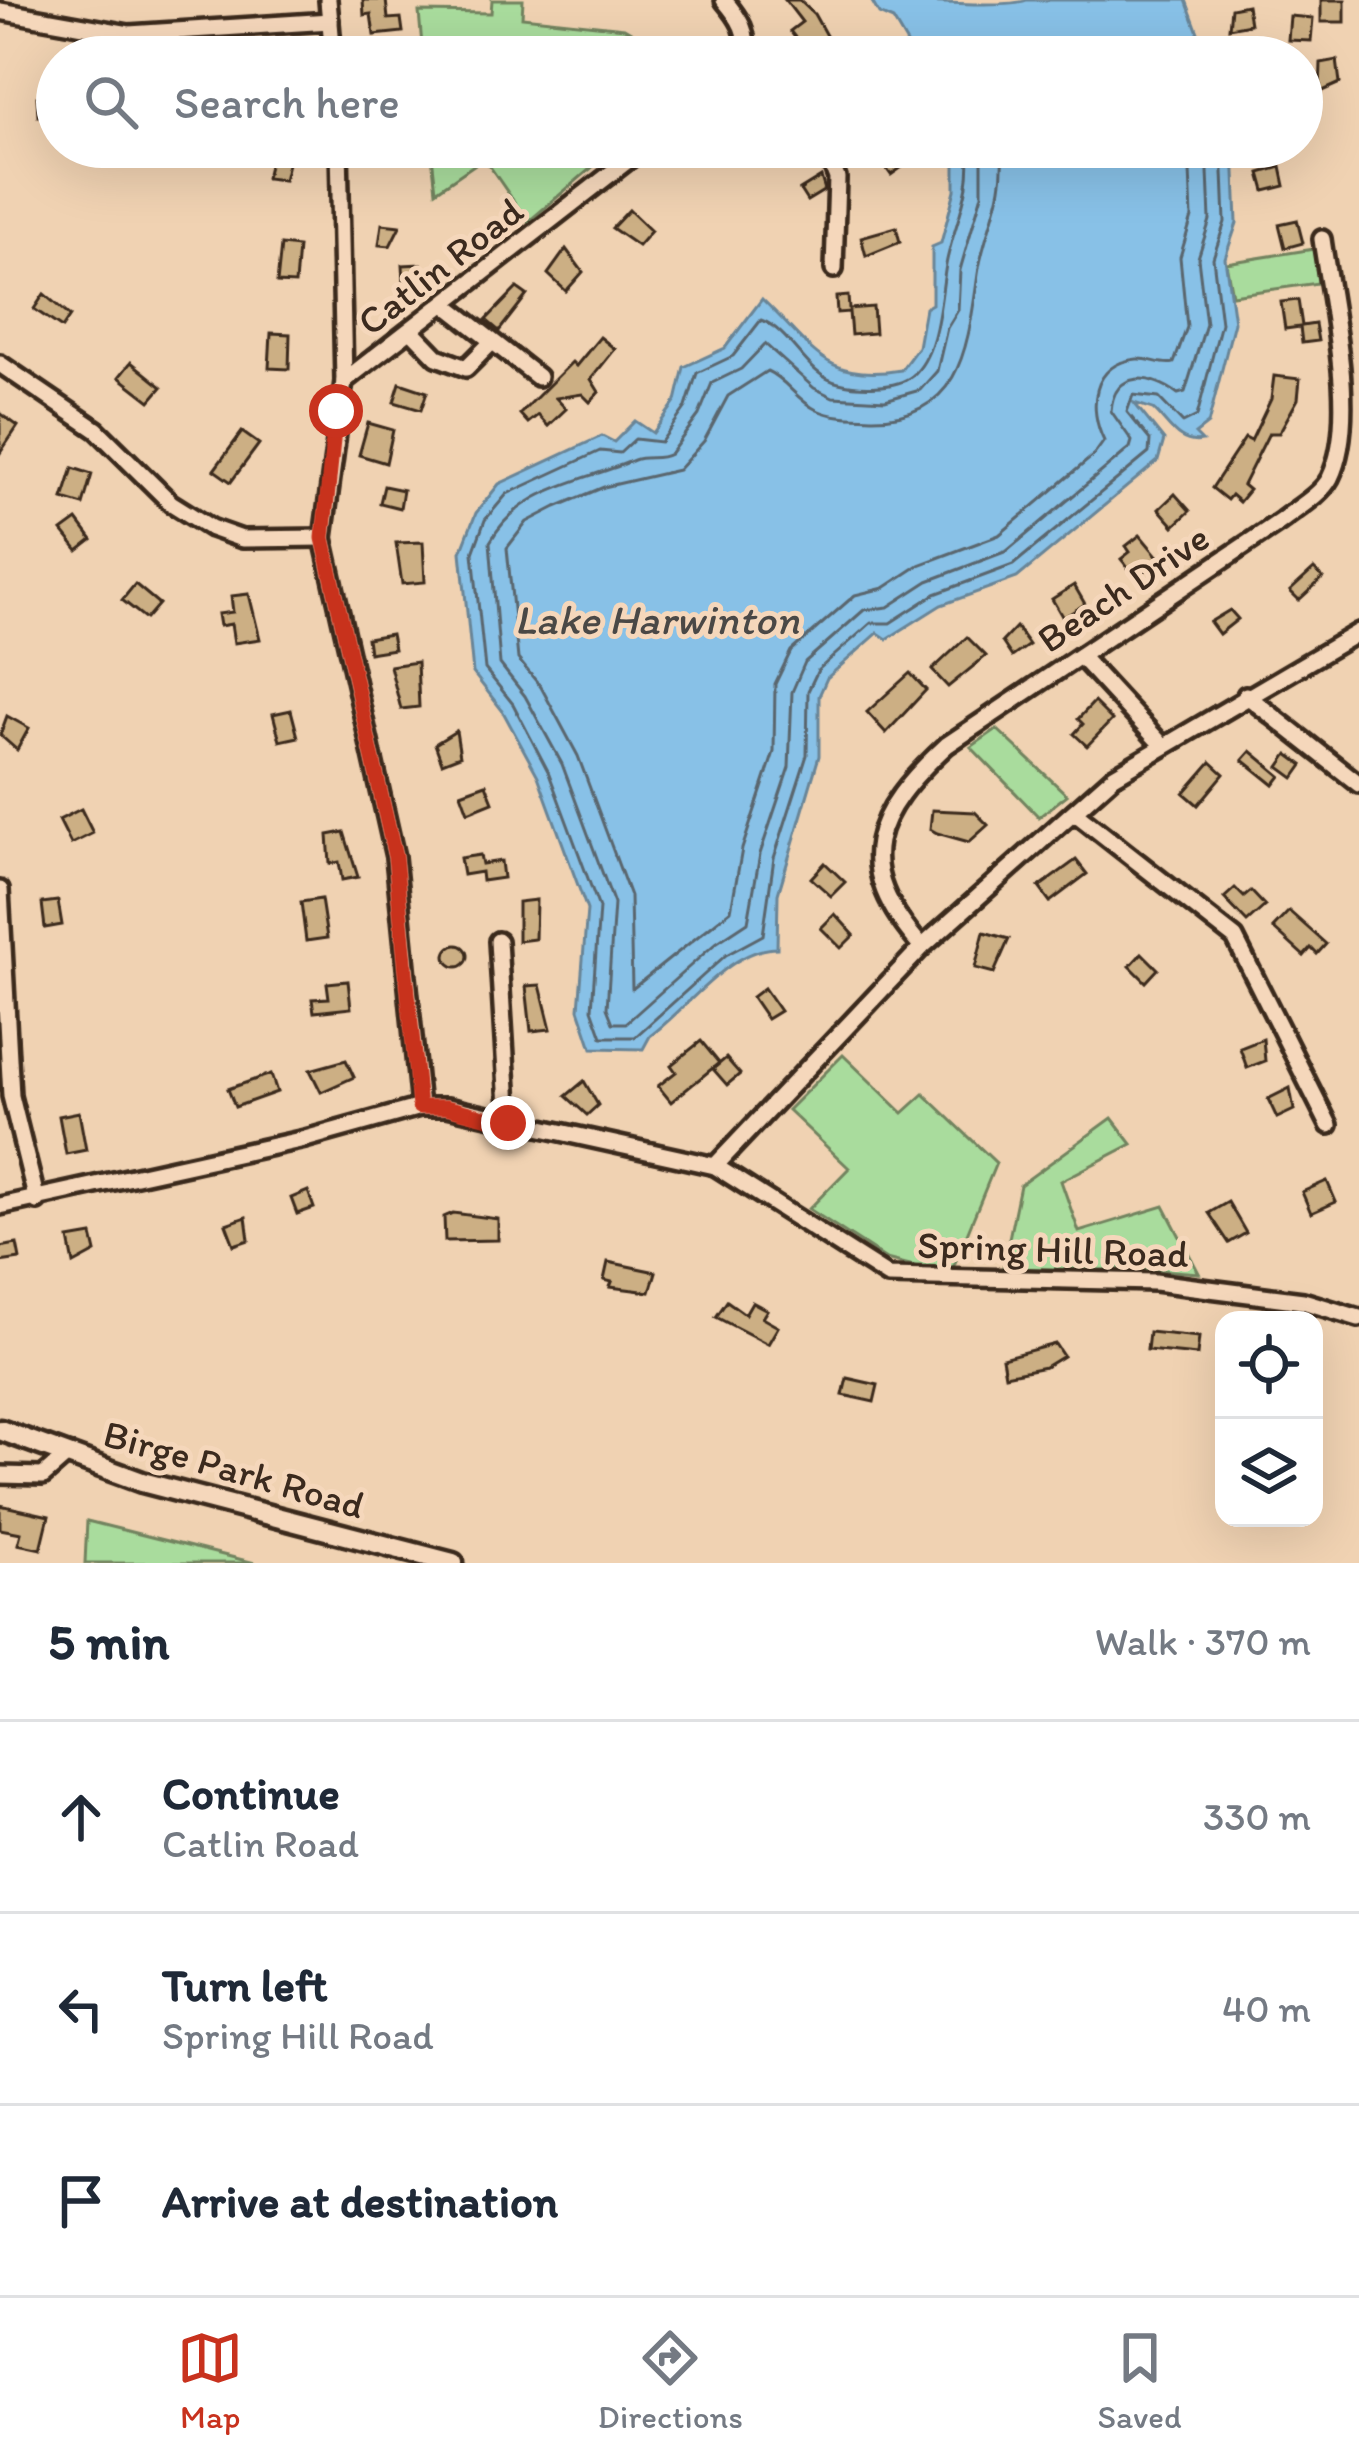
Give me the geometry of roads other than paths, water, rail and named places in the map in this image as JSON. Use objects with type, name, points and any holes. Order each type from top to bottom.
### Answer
[{"type":"main road","name":"Birge Park Road","points":[[0,1430],[142,1482],[453,1563]]},
{"type":"street","points":[[328,0],[331,36]]},
{"type":"street","points":[[724,0],[747,36]]},
{"type":"street","points":[[0,11],[128,34],[330,21]]},
{"type":"street","points":[[339,168],[344,380]]},
{"type":"street","name":"Catlin Road","points":[[419,1107],[395,857],[323,538],[344,380],[619,168]]},
{"type":"street","points":[[833,168],[837,178],[834,269]]},
{"type":"street","name":"Beach Drive","points":[[922,947],[892,914],[874,863],[900,788],[947,746],[1329,482],[1342,445],[1342,388],[1322,239]]},
{"type":"street","points":[[446,305],[538,377]]},
{"type":"street","points":[[412,331],[437,358],[466,368],[490,343]]},
{"type":"street","points":[[0,364],[97,430],[171,503],[212,528],[242,539],[323,538]]},
{"type":"street","points":[[715,1166],[922,947],[1114,776],[1359,632]]},
{"type":"street","points":[[1080,656],[1163,746]]},
{"type":"street","points":[[1246,695],[1359,784]]},
{"type":"street","points":[[1074,812],[1235,938],[1329,1125]]},
{"type":"street","points":[[0,890],[10,1096],[37,1201]]},
{"type":"street","points":[[498,941],[508,1123]]},
{"type":"street","name":"Spring Hill Road","points":[[0,1206],[37,1201],[419,1107],[446,1107],[715,1166],[888,1276],[1155,1282],[1303,1301],[1359,1318]]},
{"type":"street","points":[[0,1475],[43,1475],[67,1455]]},
{"type":"water","points":[[871,0],[977,4],[1186,0],[1199,36],[903,36],[893,20],[879,14]]},
{"type":"water","name":"Lake Harwinton","points":[[955,168],[1235,168],[1237,223],[1225,258],[1234,322],[1208,424],[1195,434],[1202,441],[1186,440],[1153,409],[1134,403],[1164,440],[1158,461],[1017,578],[941,605],[887,639],[878,633],[827,678],[819,696],[819,756],[778,894],[777,948],[726,968],[650,1036],[643,1049],[592,1048],[579,1009],[587,910],[538,776],[502,710],[473,673],[461,552],[476,513],[499,484],[602,436],[614,442],[635,421],[653,433],[676,401],[684,367],[725,348],[762,299],[808,346],[837,366],[875,373],[901,370],[918,347],[925,308],[932,304],[932,247],[941,243],[955,190]]}]
